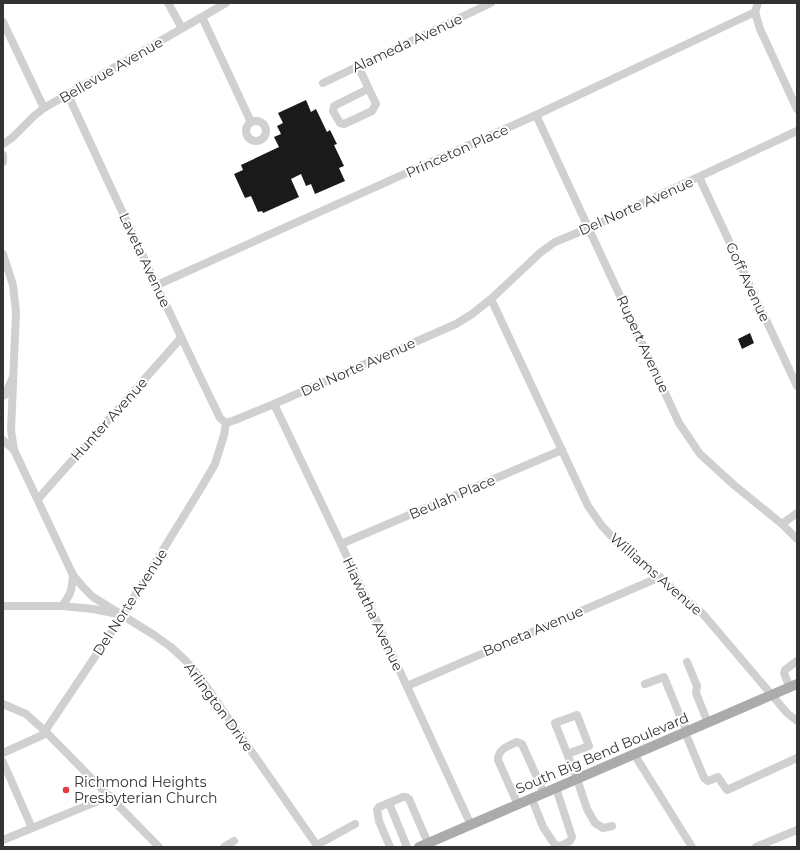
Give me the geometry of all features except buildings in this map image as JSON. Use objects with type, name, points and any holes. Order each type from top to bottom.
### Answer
[{"type":"main road","name":"South Big Bend Boulevard","points":[[429,844],[793,686]]},
{"type":"street","points":[[168,3],[182,28]]},
{"type":"street","name":"Bellevue Avenue","points":[[3,144],[12,138],[44,108],[226,3]]},
{"type":"street","name":"Alameda Avenue","points":[[323,82],[491,3]]},
{"type":"street","points":[[758,3],[755,12],[760,29],[797,109]]},
{"type":"street","name":"Princeton Place","points":[[157,285],[536,115],[755,12]]},
{"type":"street","points":[[202,17],[252,122]]},
{"type":"street","points":[[3,22],[44,108]]},
{"type":"street","points":[[358,66],[376,104],[372,111],[344,124],[340,123],[333,111],[334,106],[368,88]]},
{"type":"street","name":"Laveta Avenue","points":[[68,95],[181,338],[220,418],[226,423]]},
{"type":"street","name":"Rupert Avenue","points":[[536,115],[679,423],[700,454],[712,466],[782,524],[797,539]]},
{"type":"street","name":"Del Norte Avenue","points":[[46,732],[123,615],[215,464],[226,423],[274,404],[456,324],[491,299],[541,252],[555,242],[589,228],[797,131]]},
{"type":"street","points":[[3,155],[3,162]]},
{"type":"street","name":"Goff Avenue","points":[[698,177],[797,386]]},
{"type":"street","name":"Arlington Drive","points":[[3,254],[13,284],[16,312],[11,430],[14,450],[73,575],[93,597],[171,647],[186,661],[317,846]]},
{"type":"street","name":"Williams Avenue","points":[[491,299],[588,506],[602,526],[617,542],[703,614],[787,713],[797,721]]},
{"type":"street","name":"Hunter Avenue","points":[[38,499],[181,338]]},
{"type":"street","name":"Arlington Drive","points":[[3,396],[5,395],[14,376]]},
{"type":"street","name":"Hiawatha Avenue","points":[[274,404],[341,544],[471,825]]},
{"type":"street","points":[[3,440],[14,450]]},
{"type":"street","name":"Beulah Place","points":[[341,544],[562,450]]},
{"type":"street","points":[[782,524],[797,513]]},
{"type":"street","points":[[62,606],[69,597],[73,587],[73,575]]},
{"type":"street","name":"Boneta Avenue","points":[[407,686],[660,577]]},
{"type":"street","points":[[3,606],[62,606],[93,609],[123,615]]},
{"type":"street","points":[[793,686],[784,673],[785,670],[797,660]]},
{"type":"street","points":[[687,662],[697,686],[696,693],[708,723]]},
{"type":"street","points":[[646,684],[664,677],[704,778],[708,781],[718,777],[727,790],[797,758]]},
{"type":"street","points":[[3,704],[26,714],[46,732],[159,847]]},
{"type":"street","points":[[567,754],[589,746],[577,715],[555,724],[567,754],[577,779],[587,809],[595,823],[603,828],[612,826]]},
{"type":"street","points":[[3,753],[46,732]]},
{"type":"street","points":[[518,805],[498,760],[499,752],[509,745],[517,742],[522,744],[544,793]]},
{"type":"street","points":[[634,754],[692,847]]},
{"type":"street","points":[[3,762],[32,828]]},
{"type":"street","points":[[532,798],[543,827],[555,845],[561,846],[570,841],[572,837],[556,788]]},
{"type":"street","points":[[3,840],[110,796]]},
{"type":"street","points":[[390,847],[379,822],[377,810],[379,807],[406,797],[409,800],[429,844]]},
{"type":"street","points":[[389,803],[407,847]]},
{"type":"street","points":[[317,846],[355,824]]},
{"type":"street","points":[[756,847],[797,830]]},
{"type":"street","points":[[224,847],[234,841]]},
{"type":"place","name":"Richmond Heights Presbyterian Church","points":[[66,790]]}]
